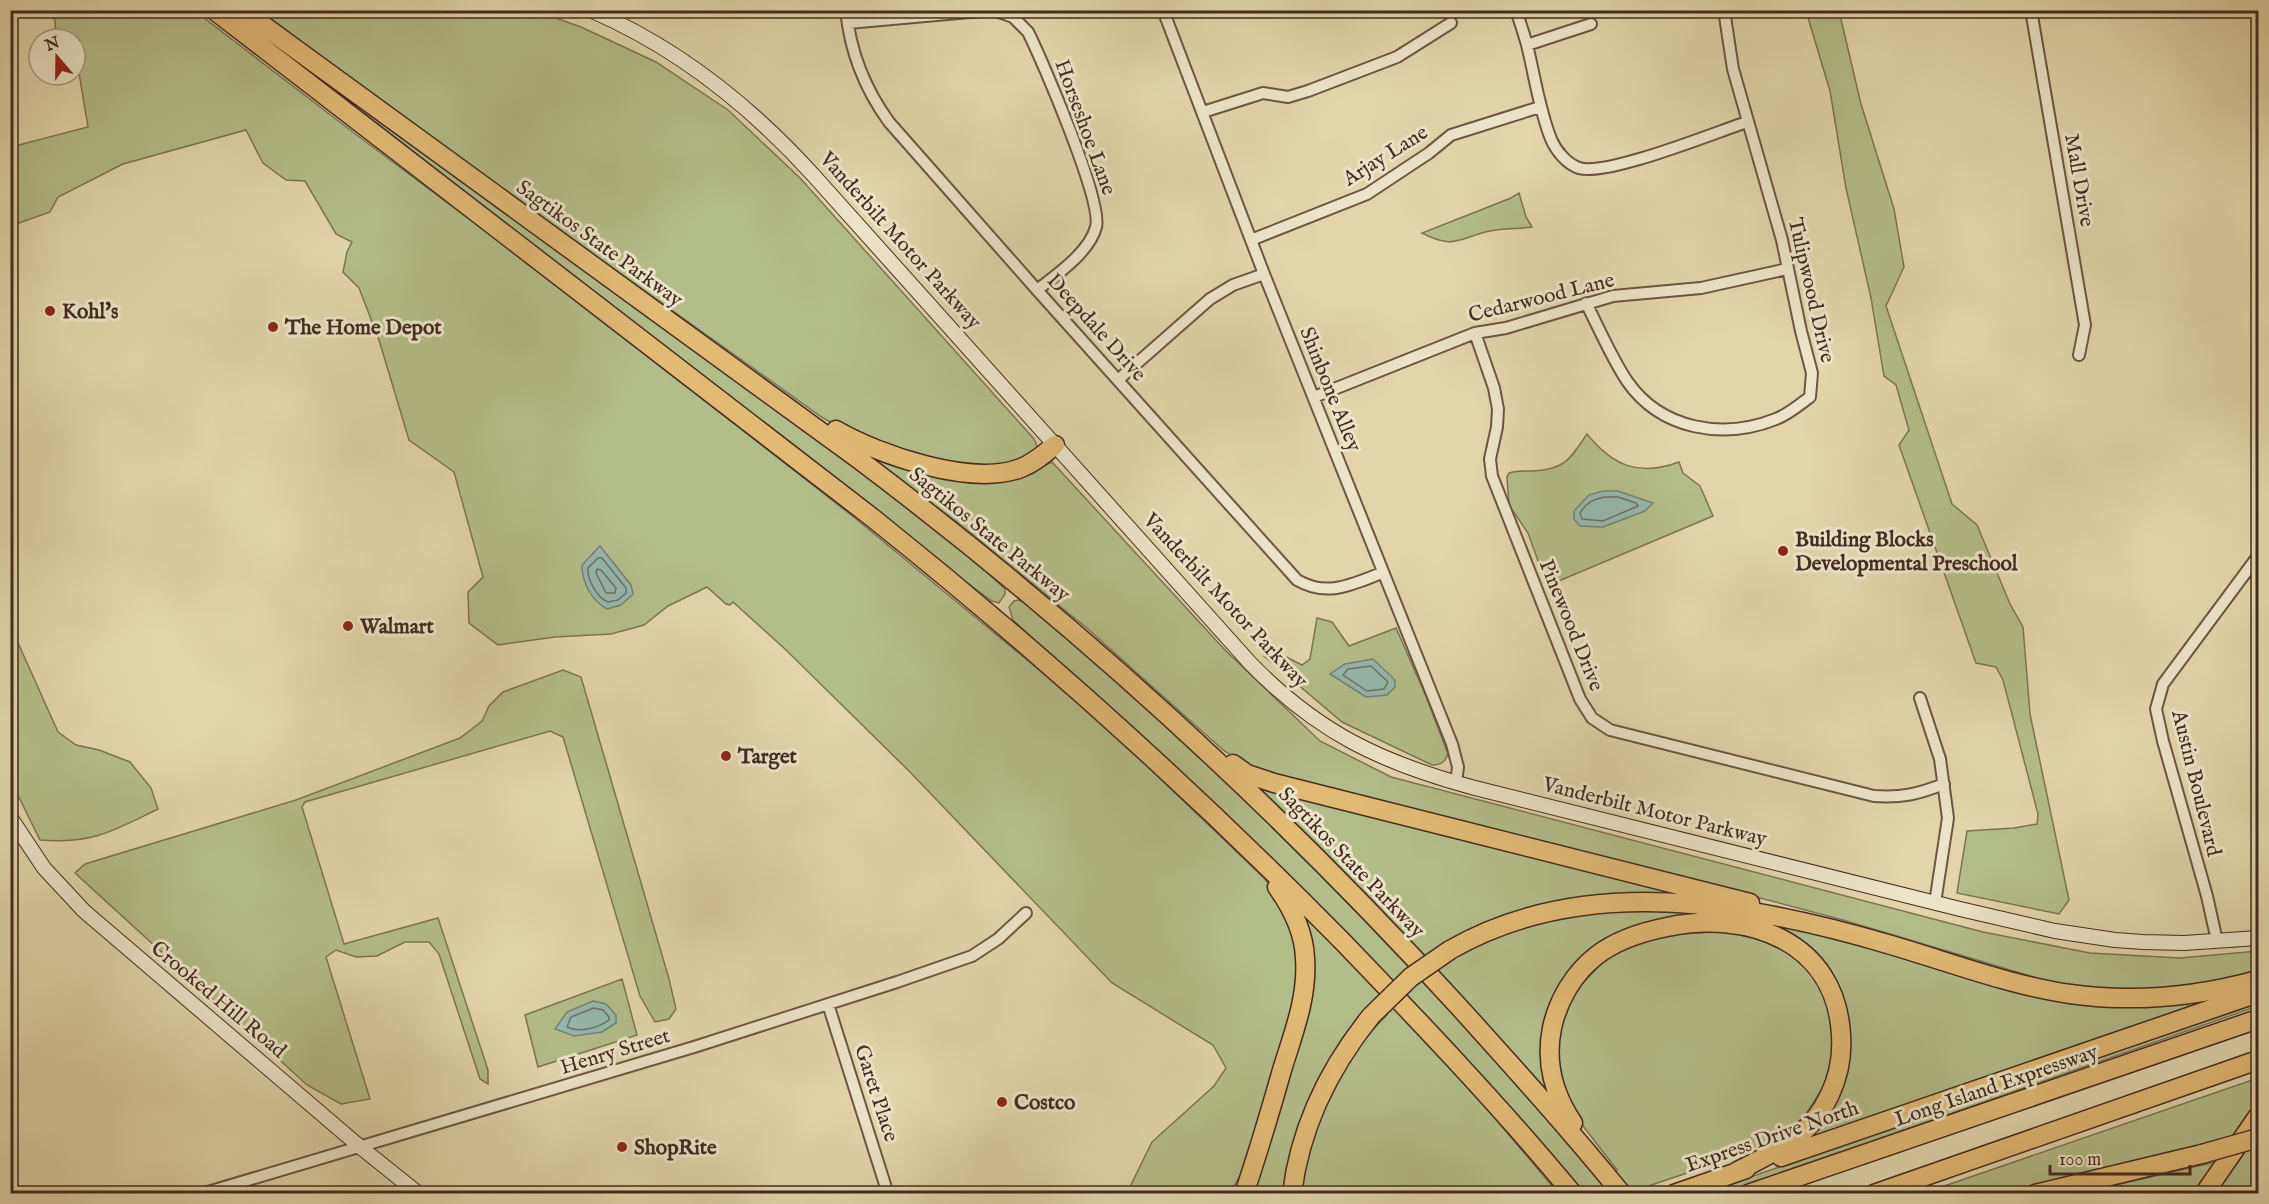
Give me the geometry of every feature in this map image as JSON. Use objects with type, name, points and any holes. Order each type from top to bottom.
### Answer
[{"type":"highway","points":[[202,10],[244,35]]},
{"type":"highway","points":[[214,10],[922,557],[1086,697],[1248,848],[1396,997],[1570,1190]]},
{"type":"highway","name":"Sagtikos State Parkway","points":[[242,10],[832,438],[939,520],[1061,621],[1245,786],[1362,903],[1513,1066],[1622,1194]]},
{"type":"highway","points":[[718,356],[774,387],[811,414],[849,437],[872,449],[906,460],[959,471],[1003,472],[1029,465],[1055,445]]},
{"type":"highway","points":[[1138,688],[1189,723],[1240,769],[1256,777],[1674,882],[2033,987],[2085,996],[2133,999],[2174,997],[2221,990],[2259,980]]},
{"type":"highway","points":[[1244,1194],[1297,1022],[1306,971],[1303,940],[1291,909],[1248,848]]},
{"type":"highway","points":[[1293,1194],[1299,1156],[1315,1106],[1339,1061],[1371,1016],[1406,982],[1450,950],[1489,930],[1522,918],[1570,906],[1603,903],[1706,906],[1772,915],[1824,926]]},
{"type":"highway","points":[[1606,1175],[1566,1111],[1556,1090],[1551,1068],[1550,1045],[1557,1012],[1574,979],[1604,950],[1623,940],[1647,932],[1701,922],[1730,923],[1757,928],[1771,932],[1793,946],[1810,961],[1823,978],[1837,1008],[1841,1028],[1839,1066],[1832,1090],[1820,1112],[1793,1140],[1736,1172]]},
{"type":"highway","name":"Express Drive North","points":[[1674,1194],[2259,993]]},
{"type":"highway","name":"Long Island Expressway","points":[[1748,1194],[2259,1019]]},
{"type":"highway","points":[[1874,1194],[2259,1060]]},
{"type":"highway","points":[[2205,1194],[2259,1116]]},
{"type":"highway","points":[[2035,1194],[2259,1138]]},
{"type":"highway","points":[[1237,1194],[1256,1158]]},
{"type":"main road","name":"Vanderbilt Motor Parkway","points":[[590,10],[629,28],[678,56],[723,88],[770,128],[1250,663],[1285,696],[1328,728],[1370,752],[1421,773],[1456,783],[2012,922],[2092,937],[2143,942],[2259,938]]},
{"type":"main road","name":"Crooked Hill Road","points":[[10,817],[44,868],[78,906],[359,1146],[419,1194]]},
{"type":"street","name":"Deepdale Drive","points":[[846,10],[865,83],[877,105],[922,160],[1297,580],[1324,590],[1342,588],[1382,573]]},
{"type":"street","name":"Horseshoe Lane","points":[[848,23],[993,10],[1013,17],[1029,32],[1096,206],[1096,227],[1089,241],[1074,260],[1037,290]]},
{"type":"street","name":"Shinbone Alley","points":[[1163,10],[1264,274],[1456,755],[1458,767],[1456,783]]},
{"type":"street","points":[[1516,10],[1527,45],[1540,107],[1552,141],[1563,158],[1580,168],[1600,168],[1629,163],[1747,122]]},
{"type":"street","name":"Tulipwood Drive","points":[[1586,303],[1628,381],[1653,407],[1680,423],[1705,429],[1728,431],[1751,428],[1784,416],[1810,397],[1812,373],[1782,240],[1733,69],[1724,10]]},
{"type":"street","name":"Mall Drive","points":[[2031,10],[2085,325],[2079,356]]},
{"type":"street","points":[[1203,112],[1263,93],[1288,97],[1308,91],[1397,57],[1451,23]]},
{"type":"street","points":[[1527,45],[1591,24]]},
{"type":"street","name":"Arjay Lane","points":[[1251,240],[1368,194],[1429,153],[1451,135],[1540,107]]},
{"type":"street","name":"Cedarwood Lane","points":[[1314,397],[1474,333],[1506,328],[1614,296],[1701,288],[1787,269]]},
{"type":"street","points":[[1119,380],[1210,299],[1233,285],[1264,274]]},
{"type":"street","name":"Pinewood Drive","points":[[1474,333],[1494,388],[1498,409],[1497,427],[1490,459],[1492,476],[1580,699],[1592,718],[1610,730],[1874,796],[1899,798],[1919,794],[1944,784]]},
{"type":"street","name":"Austin Boulevard","points":[[2217,941],[2156,709],[2163,684],[2259,556]]},
{"type":"street","points":[[1920,698],[1940,759],[1948,818],[1935,903]]},
{"type":"street","name":"Henry Street","points":[[201,1194],[694,1047],[972,956],[998,939],[1026,914]]},
{"type":"street","name":"Garet Place","points":[[828,1004],[888,1194]]},
{"type":"green space","points":[[50,11],[195,11],[552,281],[855,518],[1095,716],[1265,879],[1286,909],[1299,939],[1300,983],[1247,1164],[1230,1193],[1127,1193],[1152,1142],[1214,1086],[1226,1068],[1213,1045],[1112,983],[909,771],[785,649],[733,602],[730,605],[726,604],[707,587],[668,606],[644,625],[611,634],[555,637],[498,645],[469,623],[468,592],[483,577],[454,472],[409,440],[379,340],[359,288],[343,272],[347,252],[352,242],[336,234],[305,181],[286,180],[263,163],[246,130],[123,164],[58,197],[50,212],[11,226],[11,147],[88,127],[81,87],[87,87],[87,27],[55,27]],"holes":[[[600,547],[631,585],[592,555]]]},
{"type":"green space","points":[[261,11],[536,11],[581,27],[656,62],[728,110],[800,178],[1034,439],[1037,453],[1005,469],[950,466],[861,439],[823,418],[409,123]]},
{"type":"green space","points":[[1806,11],[1839,11],[1861,104],[1894,209],[1904,267],[1886,306],[1952,504],[1977,525],[2010,604],[2023,627],[2030,714],[2069,900],[2059,914],[1957,893],[1967,831],[2037,824],[2038,814],[2003,680],[1996,667],[1976,663],[1899,445],[1909,430],[1896,385],[1884,376],[1871,298],[1846,188],[1830,91]]},
{"type":"green space","points":[[324,78],[928,518],[1005,589],[1005,594],[999,603],[992,601],[921,549],[321,85]]},
{"type":"green space","points":[[1519,193],[1526,217],[1532,227],[1495,230],[1450,242],[1422,233],[1511,198]]},
{"type":"green space","points":[[1587,434],[1607,454],[1628,466],[1651,468],[1679,462],[1683,473],[1700,486],[1713,516],[1547,586],[1528,533],[1509,505],[1507,477],[1512,472],[1543,470],[1565,462]]},
{"type":"green space","points":[[846,442],[1018,477],[1052,462],[1225,650],[1320,741],[1391,777],[1983,932],[2090,953],[2180,958],[2258,951],[2258,973],[2212,986],[2148,992],[2091,989],[2047,981],[1843,920],[1681,877],[1257,772],[1223,750],[1088,629],[957,522]]},
{"type":"green space","points":[[1018,600],[1024,602],[1150,704],[1359,907],[1604,1181],[1617,1170],[1573,1113],[1557,1074],[1557,1035],[1573,993],[1610,955],[1653,936],[1727,931],[1767,938],[1801,960],[1826,996],[1837,1039],[1829,1078],[1805,1116],[1777,1138],[1628,1193],[1562,1193],[1573,1184],[1224,815],[1013,620],[1009,607]]},
{"type":"green space","points":[[1317,618],[1332,622],[1349,646],[1396,628],[1448,754],[1444,761],[1432,765],[1342,722],[1264,656],[1273,650],[1302,665],[1310,659]]},
{"type":"green space","points":[[10,625],[58,732],[76,745],[99,750],[130,762],[151,788],[158,809],[115,830],[89,838],[40,840],[11,781]]},
{"type":"green space","points":[[563,670],[581,677],[669,979],[676,1009],[669,1019],[655,1022],[640,996],[563,737],[550,731],[305,802],[302,807],[344,944],[438,918],[488,1070],[488,1084],[480,1079],[439,954],[429,942],[405,942],[377,956],[356,957],[336,950],[326,957],[370,1099],[341,1104],[307,1085],[75,873],[85,864],[296,800],[460,738],[482,721],[489,706],[503,692]]},
{"type":"green space","points":[[1243,775],[1692,897],[1606,896],[1449,944],[1456,957],[1475,945],[1516,926],[1572,912],[1672,910],[1809,928],[1970,976],[2186,1002],[2189,1007],[1808,1139],[1847,1023],[1793,938],[1656,924],[1564,985],[1554,1098],[1416,947]]},
{"type":"green space","points":[[1302,914],[1309,918],[1436,1048],[1558,1193],[1301,1193],[1312,1136],[1326,1100],[1356,1050],[1387,1015],[1375,1004],[1339,1046],[1298,1127],[1286,1193],[1252,1194],[1290,1074]]},
{"type":"green space","points":[[622,979],[637,1035],[538,1067],[525,1015]]},
{"type":"green space","points":[[2258,1002],[2258,1006],[1733,1190],[1701,1194]]},
{"type":"green space","points":[[2258,1078],[2258,1113],[2200,1193],[2081,1193],[2211,1163],[2228,1142],[2005,1193],[1921,1194]]},
{"type":"green space","points":[[2258,1131],[2258,1193],[2215,1194]]},
{"type":"water","points":[[1603,491],[1618,491],[1653,503],[1645,511],[1603,527],[1580,526],[1574,519],[1574,511],[1589,495]]},
{"type":"water","points":[[600,546],[631,585],[633,594],[621,605],[607,609],[592,596],[582,572],[582,565]]},
{"type":"water","points":[[1373,659],[1395,680],[1395,687],[1387,695],[1366,697],[1330,674],[1345,664]]},
{"type":"water","points":[[593,1001],[606,1004],[616,1015],[616,1023],[602,1032],[574,1036],[555,1029],[567,1012]]},
{"type":"place","name":"Kohl's","points":[[50,311]]},
{"type":"place","name":"The Home Depot","points":[[273,327]]},
{"type":"place","name":"Building Blocks Developmental Preschool","points":[[1783,551]]},
{"type":"place","name":"Walmart","points":[[348,626]]},
{"type":"place","name":"Target","points":[[726,756]]},
{"type":"place","name":"Costco","points":[[1002,1102]]},
{"type":"place","name":"ShopRite","points":[[622,1147]]}]
